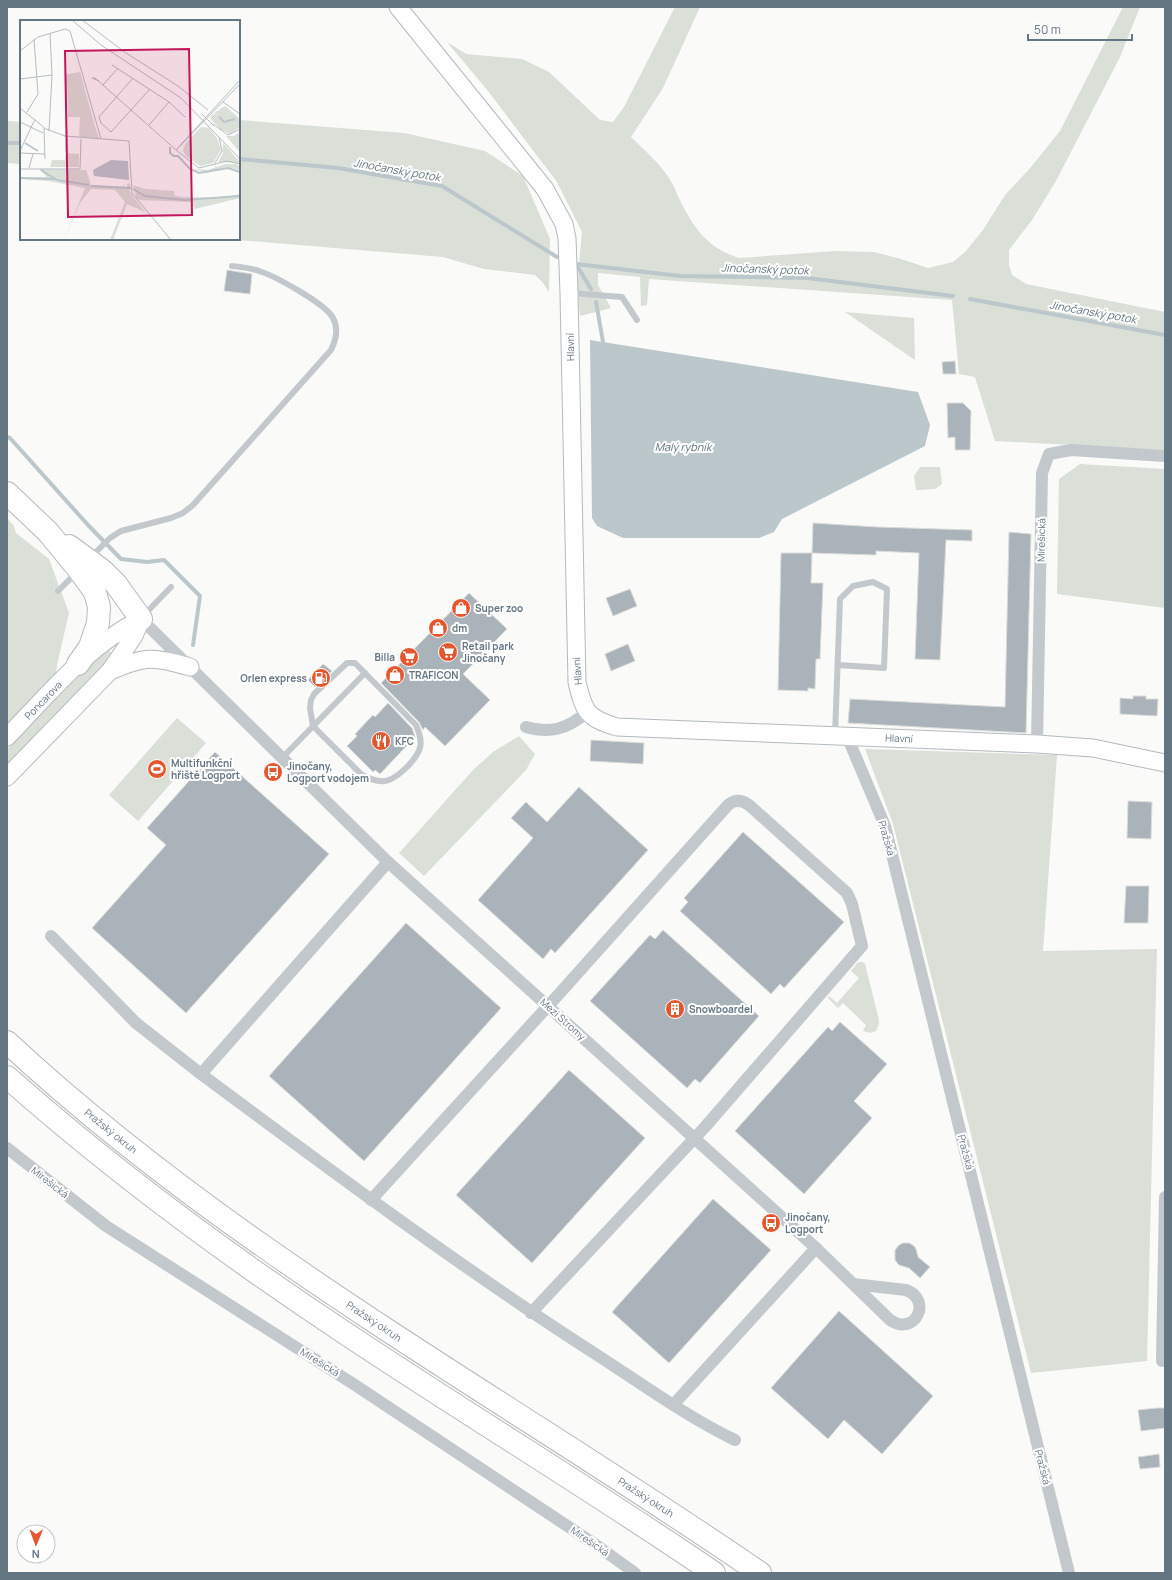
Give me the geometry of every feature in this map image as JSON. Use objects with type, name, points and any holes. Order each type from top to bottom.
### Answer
[{"type":"highway","points":[[7,493],[48,532],[89,560],[116,584],[141,619]]},
{"type":"highway","points":[[78,664],[94,638],[99,615],[89,560]]},
{"type":"highway","name":"Pražský okruh","points":[[7,1042],[76,1119],[183,1220],[387,1361],[595,1494],[714,1573]]},
{"type":"highway","name":"Pražský okruh","points":[[7,1077],[76,1119],[208,1205],[309,1278],[760,1573]]},
{"type":"street","name":"Hlavní","points":[[398,7],[545,189],[564,224],[567,238],[569,293],[576,682],[582,702],[587,712],[600,722],[617,727],[1037,744],[1093,748],[1165,763]]},
{"type":"street","name":"Mirešická","points":[[1037,744],[1042,473],[1049,454],[1071,450],[1165,456]]},
{"type":"street","points":[[7,777],[110,671],[134,636],[141,619]]},
{"type":"street","name":"Poncarova","points":[[7,737],[78,664],[124,627],[141,619]]},
{"type":"street","name":"Mezi Stromy","points":[[141,619],[388,862],[816,1248],[853,1284],[895,1324],[906,1325],[914,1320],[919,1312],[918,1299],[910,1291],[853,1284]]},
{"type":"street","points":[[110,671],[132,662],[145,659],[170,661],[190,667]]},
{"type":"street","points":[[526,727],[537,730],[552,730],[568,726],[587,712]]},
{"type":"street","name":"Pražská","points":[[841,735],[885,826],[1069,1573]]},
{"type":"street","points":[[372,1200],[731,802],[743,801],[749,805],[841,887],[850,897],[862,946],[695,1138],[531,1313]]},
{"type":"street","points":[[201,1074],[388,862]]},
{"type":"street","points":[[51,936],[136,1022],[201,1074],[372,1200],[531,1313],[674,1404],[719,1432],[735,1440]]},
{"type":"street","name":"Mirešická","points":[[7,1148],[106,1226],[362,1389],[599,1547],[635,1573]]},
{"type":"street","points":[[1162,1361],[1165,1197]]},
{"type":"street","points":[[674,1404],[816,1248]]},
{"type":"lane","points":[[58,591],[110,538],[121,531],[171,518],[183,513],[193,504],[331,350],[336,339],[336,328],[333,318],[326,310],[289,285],[260,271],[232,266]]},
{"type":"lane","points":[[569,293],[622,298],[637,320]]},
{"type":"lane","points":[[838,665],[884,668],[887,590],[873,582],[853,586],[840,599],[838,665],[841,735]]},
{"type":"lane","points":[[141,619],[171,587]]},
{"type":"lane","points":[[347,663],[355,663],[416,725],[421,736],[421,745],[417,756],[396,778],[383,782],[371,780],[362,775],[313,726],[310,708],[311,700],[314,694],[347,663]]},
{"type":"lane","points":[[278,755],[313,726],[365,673]]},
{"type":"shaded area","points":[[675,7],[700,7],[663,88],[631,137],[656,161],[665,172],[689,217],[706,239],[720,250],[739,258],[835,251],[874,252],[928,268],[953,262],[966,251],[983,230],[1005,195],[1031,167],[1060,131],[1123,7],[1140,7],[1120,57],[1056,181],[1032,220],[1009,250],[1009,265],[1012,275],[1026,284],[1165,312],[1165,450],[995,441],[975,377],[959,374],[952,300],[649,279],[647,305],[641,306],[640,277],[598,273],[598,285],[611,308],[580,316],[577,286],[582,232],[557,182],[488,91],[447,42],[466,54],[522,59],[549,72],[600,120],[613,122],[624,107]]},
{"type":"shaded area","points":[[7,119],[8,121],[20,122],[20,164],[7,163]]},
{"type":"shaded area","points":[[240,120],[404,133],[485,151],[523,176],[550,239],[549,292],[535,275],[484,269],[443,257],[239,240]]},
{"type":"shaded area","points":[[845,312],[914,318],[915,360]]},
{"type":"shaded area","points":[[1080,464],[1165,469],[1165,608],[1057,594],[1059,479]]},
{"type":"shaded area","points":[[920,467],[940,467],[942,484],[935,489],[916,490],[914,476]]},
{"type":"shaded area","points":[[7,518],[14,526],[16,533],[49,559],[69,613],[57,665],[56,676],[7,725]]},
{"type":"shaded area","points":[[103,651],[110,651],[112,655],[111,658],[7,765],[7,749]]},
{"type":"shaded area","name":"Multifunkční hřiště Logport","points":[[177,718],[206,743],[138,821],[109,795]]},
{"type":"shaded area","points":[[519,736],[535,754],[526,770],[424,876],[399,853],[473,770],[493,752]]},
{"type":"shaded area","points":[[865,749],[1057,755],[1043,951],[1157,949],[1147,1361],[1031,1373],[893,824]]},
{"type":"shaded area","points":[[858,962],[863,962],[865,964],[879,1020],[876,1031],[870,1033],[863,1031],[866,1025],[843,1003],[838,1008],[828,998],[829,996],[837,1003],[859,978],[851,971]]},
{"type":"water","name":"Malý rybník","points":[[590,340],[918,392],[930,425],[925,446],[782,519],[774,532],[759,538],[623,538],[597,526],[592,518]]},
{"type":"building","points":[[227,270],[252,274],[250,294],[224,291]]},
{"type":"building","points":[[955,361],[956,374],[943,374],[942,362]]},
{"type":"building","points":[[947,403],[963,403],[971,411],[970,450],[955,450],[955,437],[948,438]]},
{"type":"building","points":[[813,523],[972,530],[972,541],[946,540],[940,660],[915,659],[919,553],[876,551],[876,555],[812,553]]},
{"type":"building","points":[[1009,532],[1031,534],[1026,733],[848,723],[850,699],[1005,707]]},
{"type":"building","points":[[781,553],[812,553],[811,583],[823,583],[820,659],[816,659],[815,689],[808,688],[808,691],[778,690]]},
{"type":"building","points":[[630,589],[637,606],[613,616],[606,598]]},
{"type":"building","name":"Retail park Jinočany","points":[[469,593],[507,629],[463,674],[490,700],[445,746],[425,727],[423,730],[419,722],[381,683]]},
{"type":"building","points":[[628,644],[635,661],[611,671],[605,654]]},
{"type":"building","points":[[323,664],[332,671],[315,687],[308,680]]},
{"type":"building","points":[[1133,696],[1146,696],[1146,699],[1158,699],[1157,716],[1120,714],[1120,698],[1133,699]]},
{"type":"building","name":"KFC","points":[[388,703],[412,728],[415,737],[380,774],[375,770],[373,772],[347,746],[357,736],[355,734],[373,715],[375,717]]},
{"type":"building","points":[[591,740],[644,743],[643,764],[590,761]]},
{"type":"building","points":[[215,752],[329,854],[186,1013],[92,928],[166,845],[147,828]]},
{"type":"building","points":[[579,787],[648,850],[555,953],[551,949],[543,959],[478,900],[533,838],[511,818],[526,802],[547,822]]},
{"type":"building","points":[[1128,801],[1152,802],[1151,839],[1127,838]]},
{"type":"building","points":[[743,832],[844,922],[784,988],[780,984],[771,994],[680,911],[688,902],[684,898]]},
{"type":"building","points":[[1126,886],[1149,886],[1148,923],[1124,923]]},
{"type":"building","points":[[406,923],[501,1008],[364,1161],[269,1076]]},
{"type":"building","name":"Snowboardel","points":[[663,930],[759,1016],[700,1083],[695,1079],[687,1088],[590,1001],[650,935],[655,939]]},
{"type":"building","points":[[840,1022],[887,1064],[854,1101],[872,1118],[804,1194],[735,1131],[828,1027],[832,1031]]},
{"type":"building","points":[[569,1070],[645,1138],[532,1263],[456,1195]]},
{"type":"building","points":[[713,1199],[771,1250],[669,1363],[612,1312]]},
{"type":"building","points":[[903,1243],[909,1243],[914,1246],[918,1257],[930,1267],[920,1278],[909,1268],[899,1265],[895,1260],[895,1250]]},
{"type":"building","points":[[839,1311],[933,1396],[882,1454],[844,1420],[828,1439],[771,1388]]},
{"type":"building","points":[[1165,1408],[1165,1428],[1141,1431],[1138,1410]]},
{"type":"building","points":[[1159,1454],[1160,1467],[1140,1469],[1138,1457]]},
{"type":"waterway","name":"Jinočanský potok","points":[[7,143],[20,143]]},
{"type":"waterway","name":"Jinočanský potok","points":[[240,159],[338,168],[442,186],[557,257]]},
{"type":"waterway","name":"Jinočanský potok","points":[[576,264],[680,276],[807,278],[953,296]]},
{"type":"waterway","points":[[576,264],[591,289]]},
{"type":"waterway","name":"Jinočanský potok","points":[[970,299],[1165,335]]},
{"type":"waterway","points":[[596,302],[603,342]]},
{"type":"waterway","points":[[7,437],[10,438],[88,525],[121,559],[147,562],[164,560],[200,596],[193,645]]},
{"type":"place","name":"Super zoo","points":[[461,608]]},
{"type":"place","name":"dm","points":[[438,628]]},
{"type":"place","name":"Retail park Jinočany","points":[[448,652]]},
{"type":"place","name":"Billa","points":[[409,657]]},
{"type":"place","name":"TRAFICON","points":[[395,675]]},
{"type":"place","name":"Orlen express","points":[[321,678]]},
{"type":"place","name":"KFC","points":[[381,741]]},
{"type":"place","name":"Multifunkční hřiště Logport","points":[[157,769]]},
{"type":"place","name":"Jinočany, Logport vodojem","points":[[273,772]]},
{"type":"place","name":"Snowboardel","points":[[675,1009]]},
{"type":"place","name":"Jinočany, Logport","points":[[771,1223]]}]
